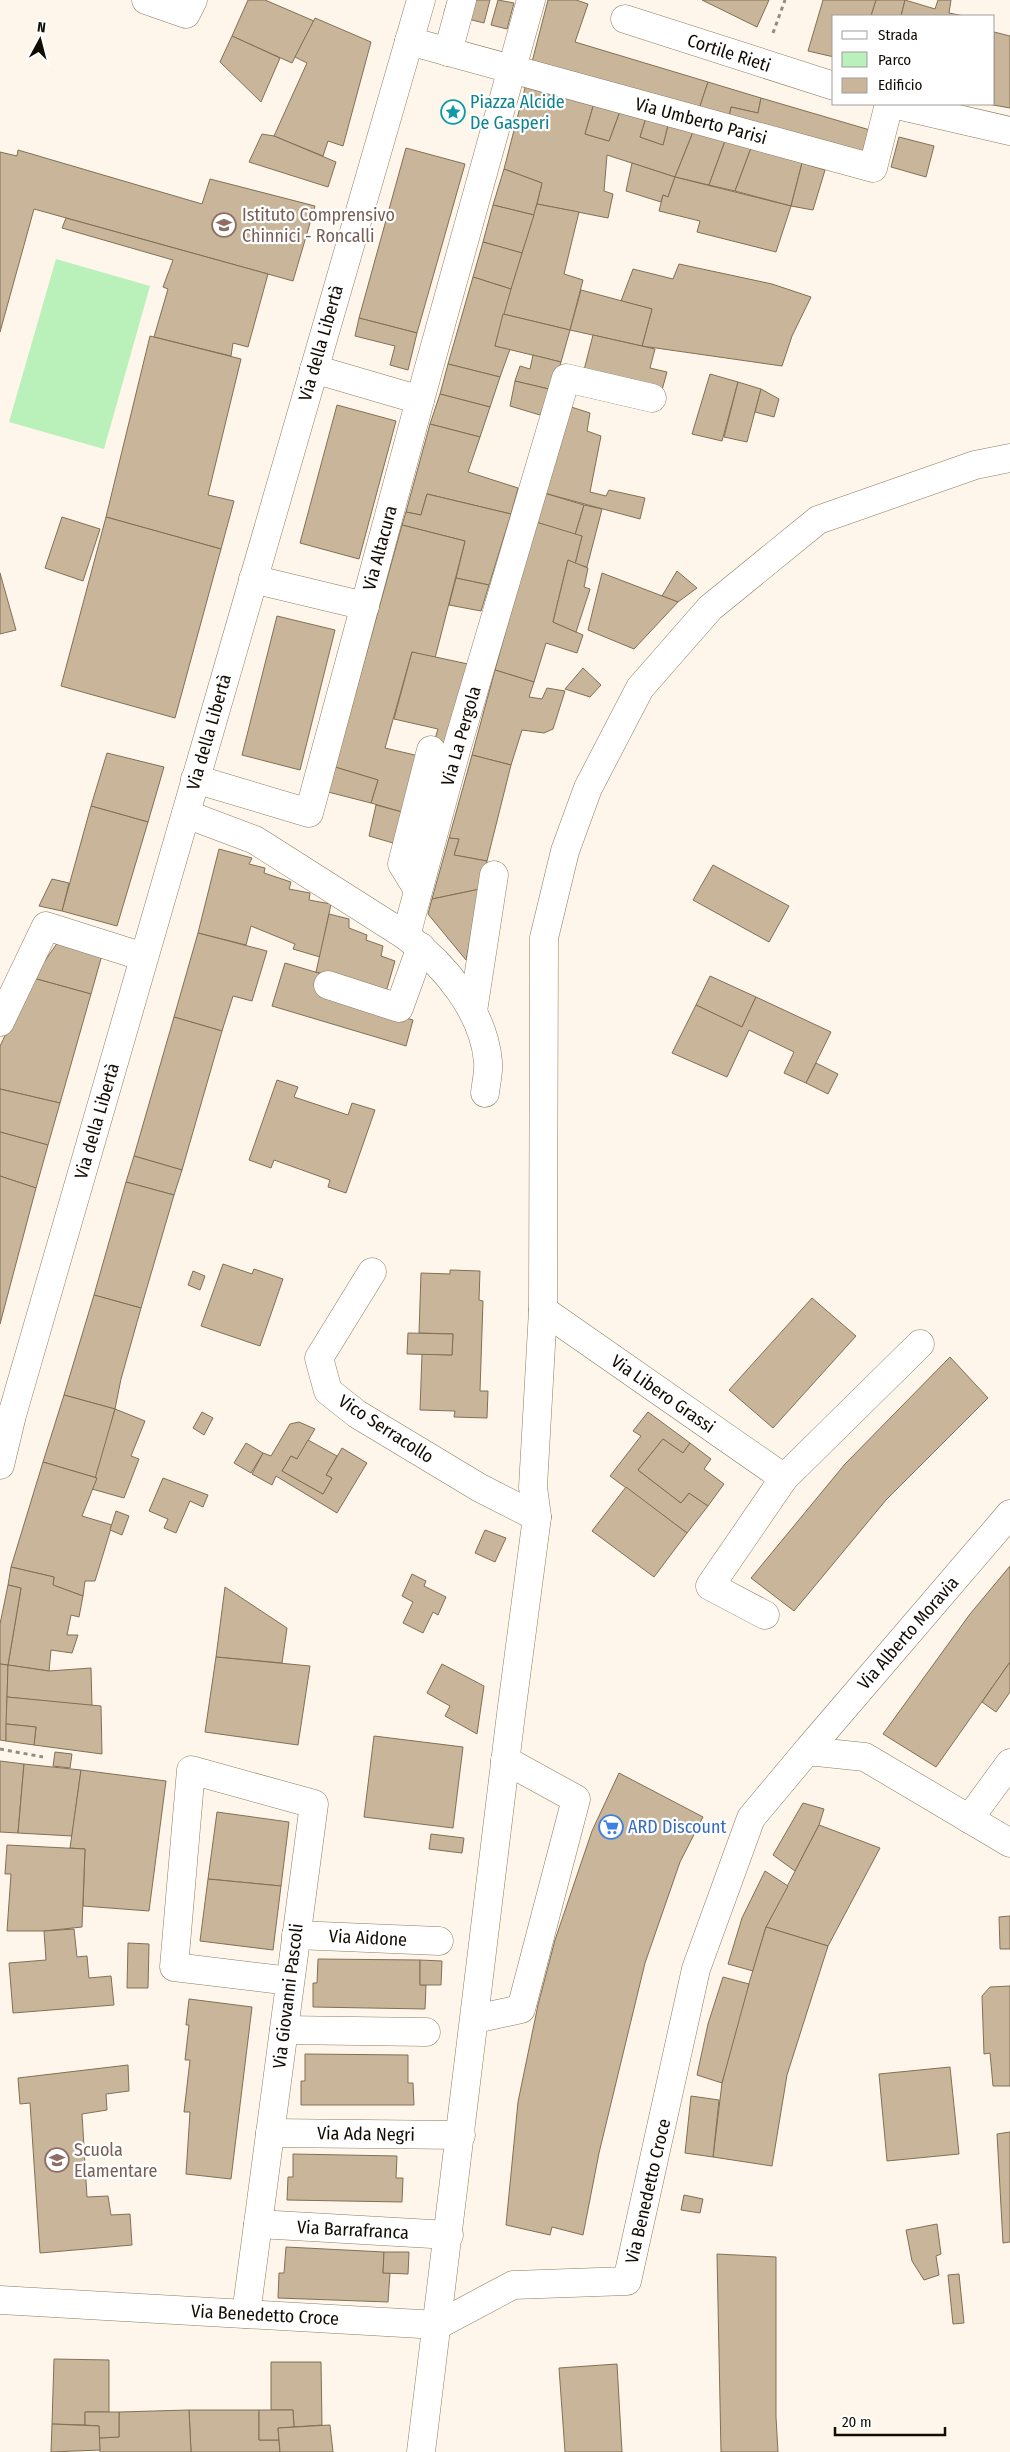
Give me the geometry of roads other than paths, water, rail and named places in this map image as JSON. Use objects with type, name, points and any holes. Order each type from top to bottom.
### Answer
[{"type":"street","points":[[146,0],[186,14],[193,0]]},
{"type":"street","name":"Via della Libertà","points":[[0,1465],[15,1405],[421,0]]},
{"type":"street","points":[[448,52],[462,0]]},
{"type":"street","name":"Via Altacura","points":[[195,779],[310,812],[484,168],[520,73],[530,0]]},
{"type":"street","name":"Cortile Rieti","points":[[625,19],[832,85]]},
{"type":"street","name":"Via Umberto Parisi","points":[[408,41],[873,168],[891,105]]},
{"type":"street","points":[[895,105],[1010,131]]},
{"type":"street","points":[[314,369],[420,400]]},
{"type":"street","name":"Via La Pergola","points":[[328,985],[398,1008],[414,942],[418,890],[457,747],[566,378],[652,398]]},
{"type":"street","points":[[421,2452],[449,2235],[505,1760],[537,1517],[533,1487],[543,1310],[544,938],[565,851],[588,788],[640,688],[710,608],[818,520],[975,465],[1010,458]]},
{"type":"street","points":[[253,579],[365,606]]},
{"type":"street","points":[[418,890],[402,864],[431,750]]},
{"type":"street","points":[[186,814],[255,840],[414,942],[441,967],[473,1011],[482,1034],[489,1063],[485,1093]]},
{"type":"street","points":[[473,1011],[494,875]]},
{"type":"street","points":[[0,1022],[46,926],[144,957]]},
{"type":"street","name":"Vico Serracollo","points":[[372,1272],[319,1358],[328,1391],[356,1414],[480,1488],[537,1517]]},
{"type":"street","name":"Via Libero Grassi","points":[[543,1310],[784,1478]]},
{"type":"street","points":[[765,1615],[710,1586],[784,1478],[920,1344]]},
{"type":"street","name":"Via Alberto Moravia","points":[[807,1751],[1010,1514]]},
{"type":"street","points":[[807,1751],[865,1757],[1010,1843]]},
{"type":"street","name":"Via Benedetto Croce","points":[[0,2300],[438,2324],[513,2285],[627,2282],[696,1969],[751,1818],[807,1751]]},
{"type":"street","points":[[475,2019],[521,2009],[576,1799],[505,1760]]},
{"type":"street","points":[[969,1819],[1010,1763]]},
{"type":"street","name":"Via Giovanni Pascoli","points":[[246,2314],[314,1804],[191,1770],[174,1967],[290,1981]]},
{"type":"street","name":"Via Aidone","points":[[296,1935],[439,1941]]},
{"type":"street","points":[[284,2030],[426,2032]]},
{"type":"street","name":"Via Ada Negri","points":[[270,2133],[461,2135]]},
{"type":"street","name":"Via Barrafranca","points":[[258,2224],[449,2235]]},
{"type":"place","name":"Piazza Alcide De Gasperi","points":[[453,112]]},
{"type":"place","name":"Istituto Comprensivo Chinnici - Roncalli","points":[[224,225]]},
{"type":"place","name":"ARD Discount","points":[[611,1827]]},
{"type":"place","name":"Scuola Elamentare","points":[[57,2160]]}]
